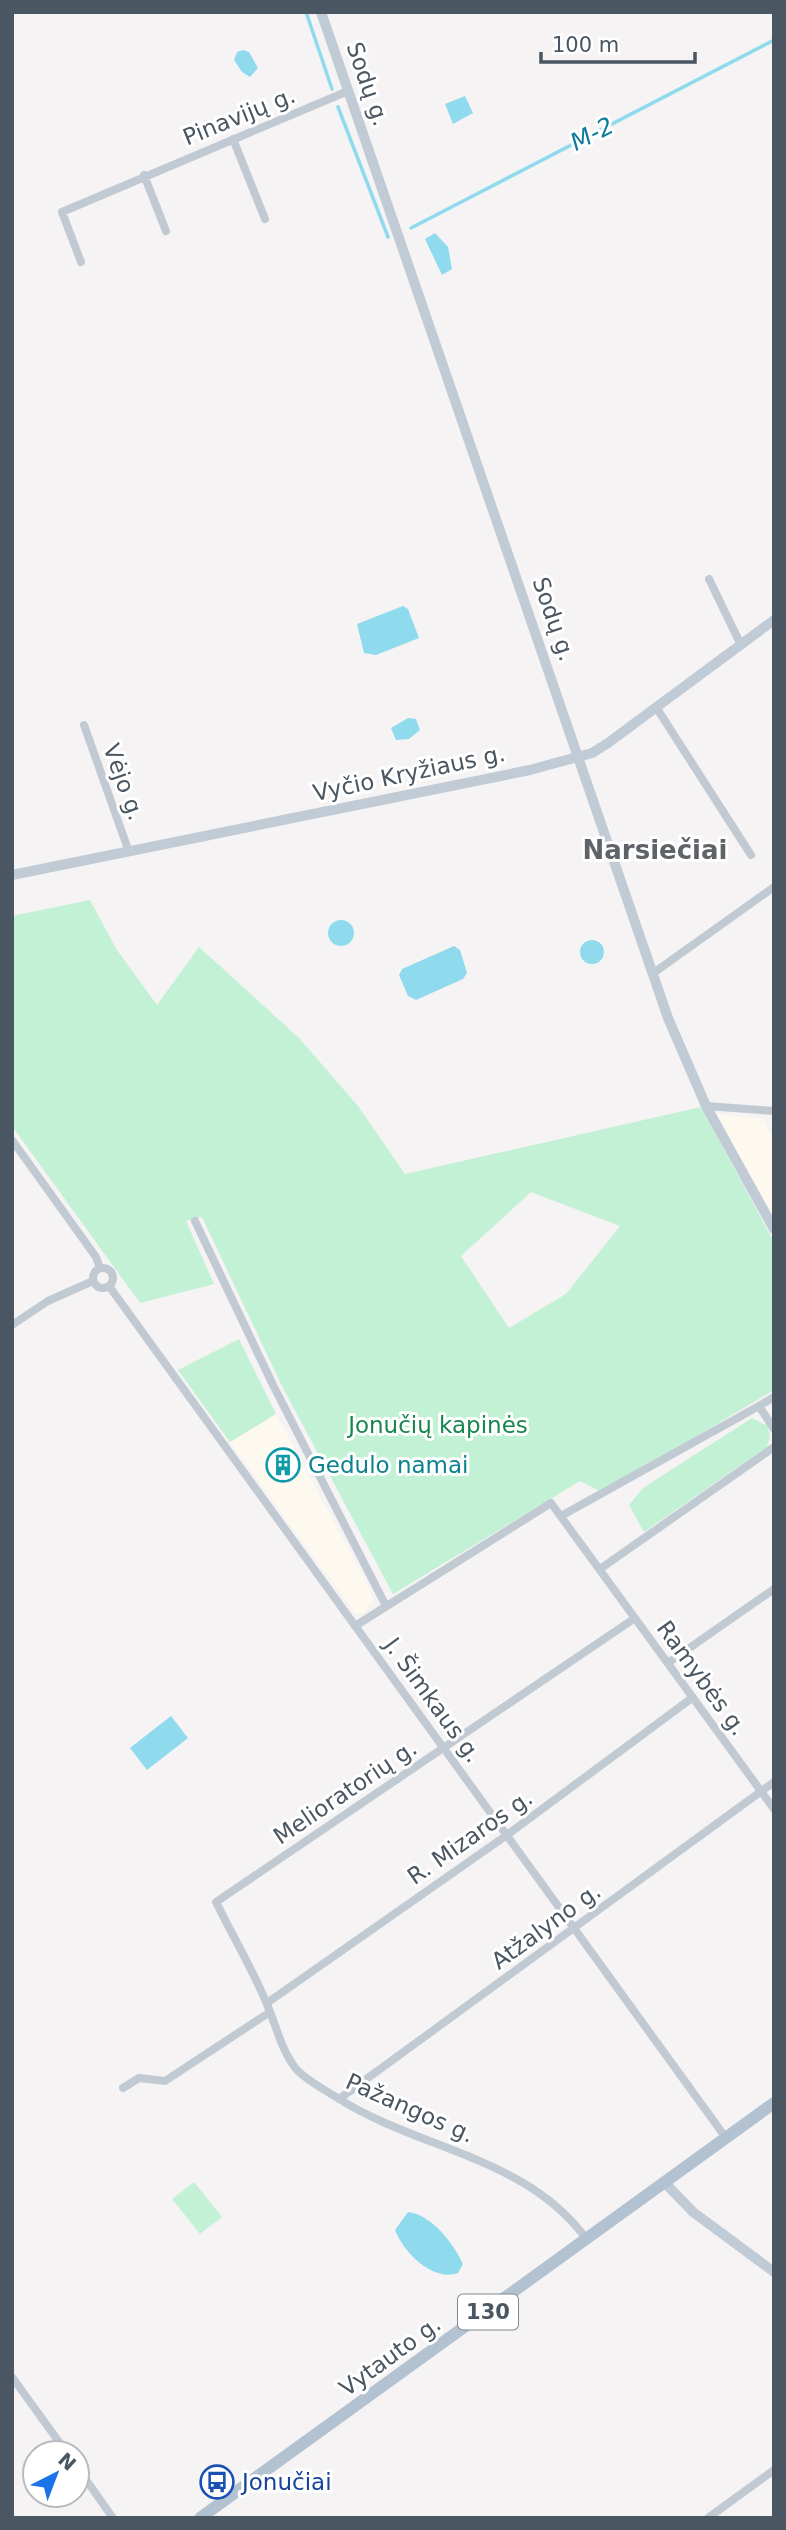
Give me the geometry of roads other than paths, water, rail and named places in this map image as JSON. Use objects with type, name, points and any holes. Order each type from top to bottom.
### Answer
[{"type":"main road","name":"Sodų g.","points":[[321,12],[652,974],[706,1106],[774,1229]]},
{"type":"main road","name":"Vyčio Kryžiaus g.","points":[[12,875],[530,770],[579,757],[608,743],[774,620]]},
{"type":"main road","name":"Vytauto g.","points":[[201,2518],[774,2103]]},
{"type":"main road","points":[[664,2183],[693,2213],[774,2272]]},
{"type":"street","name":"Pinavijų g.","points":[[81,261],[62,212],[144,175],[348,91]]},
{"type":"street","points":[[233,139],[265,219]]},
{"type":"street","points":[[144,175],[166,231]]},
{"type":"street","points":[[709,579],[741,645]]},
{"type":"street","points":[[656,708],[751,855]]},
{"type":"street","name":"Vėjo g.","points":[[84,725],[129,852]]},
{"type":"street","points":[[652,974],[774,887]]},
{"type":"street","points":[[706,1106],[774,1111]]},
{"type":"street","name":"J. Šimkaus g.","points":[[12,1140],[96,1257],[100,1268],[111,1272],[113,1281],[109,1286],[726,2138]]},
{"type":"street","points":[[195,1221],[272,1383],[386,1606],[355,1626]]},
{"type":"street","points":[[100,1268],[93,1275],[93,1282],[100,1288],[109,1286]]},
{"type":"street","points":[[12,1325],[48,1301],[93,1282]]},
{"type":"street","points":[[561,1516],[774,1397]]},
{"type":"street","points":[[759,1406],[774,1429]]},
{"type":"street","points":[[600,1569],[774,1447]]},
{"type":"street","name":"Ramybės g.","points":[[386,1606],[551,1503],[774,1809]]},
{"type":"street","points":[[668,1663],[774,1589]]},
{"type":"street","name":"Melioratorių g.","points":[[215,1902],[635,1618]]},
{"type":"street","name":"R. Mizaros g.","points":[[123,2088],[139,2078],[165,2081],[692,1698]]},
{"type":"street","name":"Atžalyno g.","points":[[339,2099],[774,1782]]},
{"type":"street","name":"Pažangos g.","points":[[215,1902],[268,2008],[288,2056],[298,2070],[339,2099],[397,2129],[487,2163],[521,2181],[565,2212],[587,2240]]},
{"type":"street","points":[[12,2377],[57,2439]]},
{"type":"street","points":[[708,2518],[774,2470]]},
{"type":"street","points":[[91,2487],[113,2518]]},
{"type":"water","points":[[237,52],[249,52],[258,68],[250,77],[242,72],[234,60]]},
{"type":"water","points":[[465,96],[473,113],[453,124],[445,104]]},
{"type":"water","points":[[435,233],[448,247],[452,269],[442,275],[425,239]]},
{"type":"water","points":[[403,606],[408,609],[419,638],[376,655],[364,653],[357,624]]},
{"type":"water","points":[[408,718],[416,719],[420,730],[409,739],[396,740],[391,728]]},
{"type":"water","points":[[341,920],[350,924],[354,933],[350,942],[341,946],[332,942],[328,933],[332,924]]},
{"type":"water","points":[[592,940],[600,944],[604,952],[600,960],[592,964],[584,960],[580,952],[584,944]]},
{"type":"water","points":[[454,946],[460,950],[467,973],[463,979],[416,1000],[408,996],[399,975],[402,969]]},
{"type":"water","points":[[171,1716],[188,1738],[147,1770],[130,1748]]},
{"type":"water","points":[[408,2212],[425,2218],[448,2239],[463,2264],[458,2273],[448,2275],[429,2269],[420,2264],[405,2248],[395,2230]]},
{"type":"waterway","name":"M-2","points":[[306,12],[332,89]]},
{"type":"waterway","name":"M-2","points":[[411,228],[774,40]]},
{"type":"waterway","name":"M-2","points":[[338,107],[388,237]]},
{"type":"place","name":"Gedulo namai","points":[[283,1465]]},
{"type":"place","name":"Jonučiai","points":[[217,2482]]},
{"type":"district","name":"Narsiečiai","points":[[655,850]]},
{"type":"park label","name":"Jonučių kapinės","points":[[438,1425]]}]
